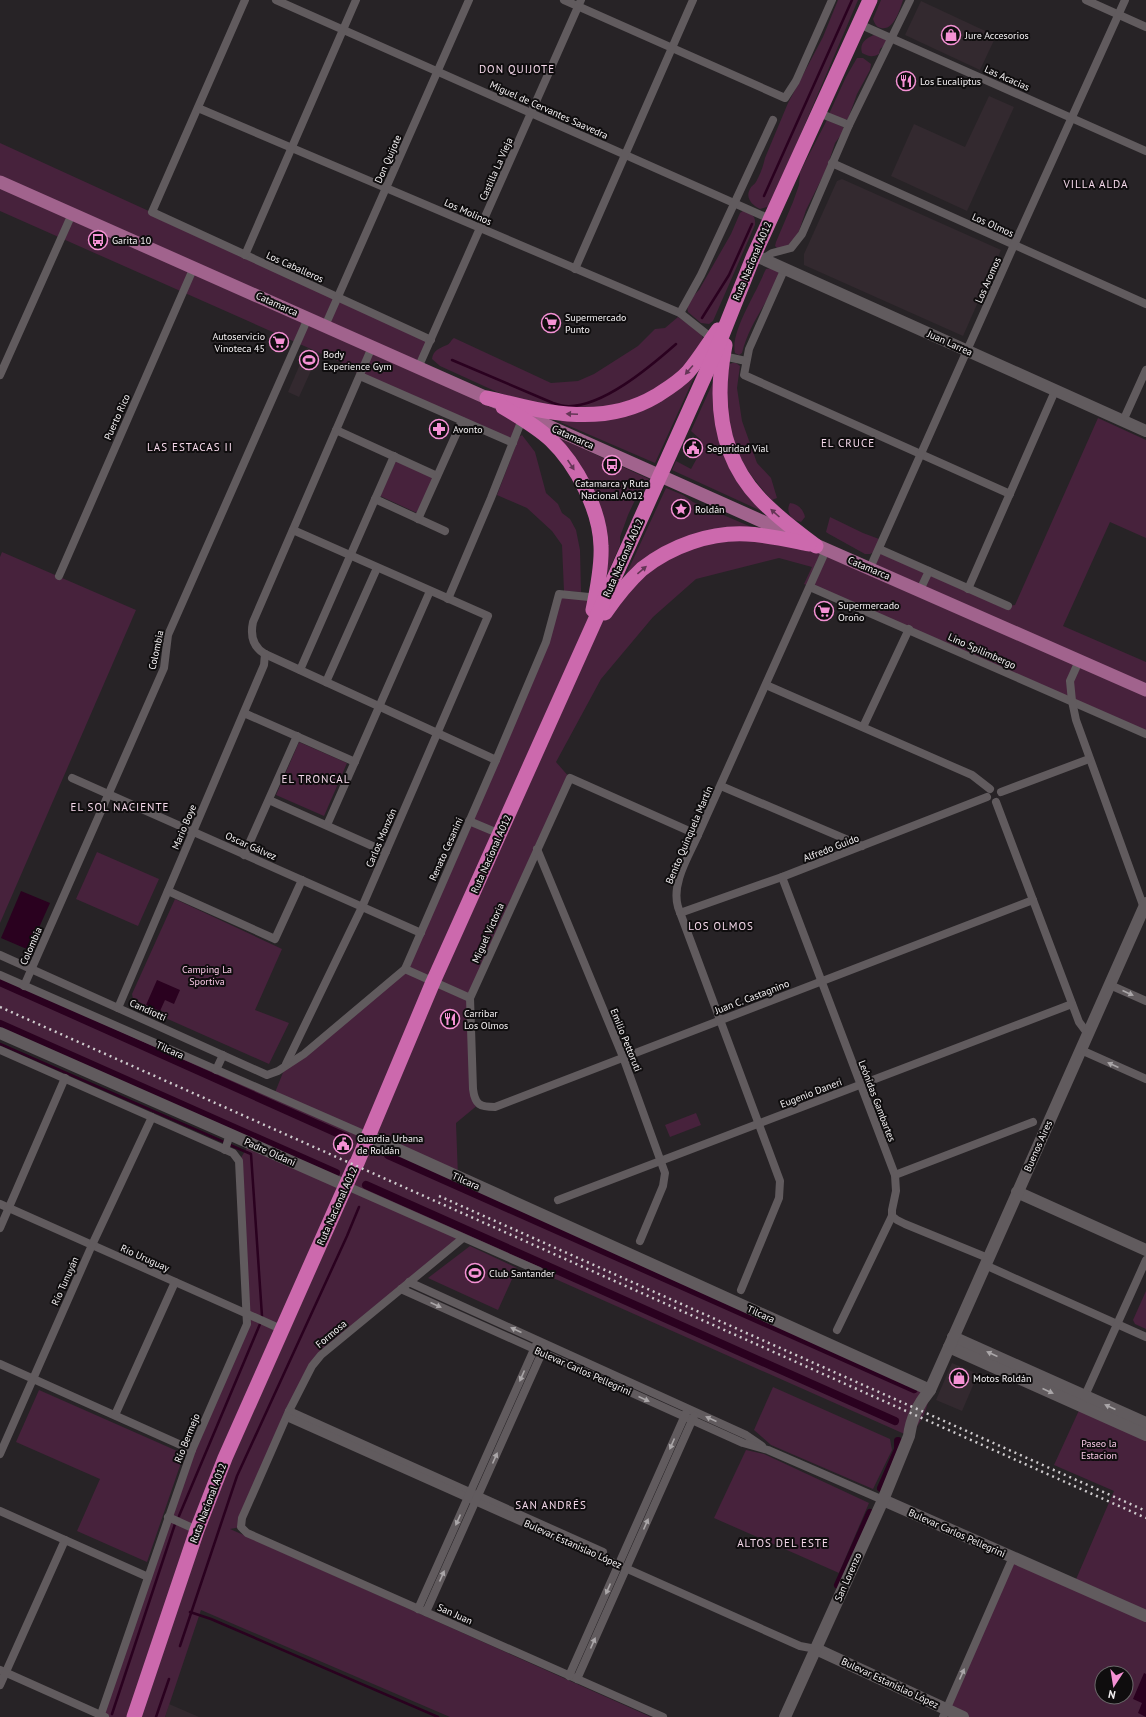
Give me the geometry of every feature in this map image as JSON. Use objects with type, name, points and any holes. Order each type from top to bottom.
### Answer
[{"type":"highway","name":"Ruta Nacional A012","points":[[134,1717],[197,1530],[225,1458],[281,1330],[347,1186],[433,982],[588,634],[720,345],[730,313],[759,257],[770,219],[870,0]]},
{"type":"highway","points":[[487,398],[538,410],[569,414],[599,415],[625,410],[649,400],[669,388],[720,345]]},
{"type":"highway","points":[[720,345],[720,414],[725,438],[733,460],[760,499],[795,530],[822,548]]},
{"type":"highway","points":[[487,398],[524,416],[552,440],[569,462],[583,485],[599,527],[605,598]]},
{"type":"highway","points":[[605,598],[656,559],[701,539],[721,535],[745,534],[770,536],[822,548]]},
{"type":"main road","name":"Catamarca","points":[[0,182],[487,398]]},
{"type":"main road","name":"Juan Larrea","points":[[759,257],[1146,432]]},
{"type":"main road","name":"Catamarca","points":[[524,416],[1146,690]]},
{"type":"main road","name":"Buenos Aires","points":[[918,1417],[929,1402],[930,1390],[1110,985],[1142,921],[1145,906]]},
{"type":"main road","name":"Padre Oldani","points":[[0,1033],[347,1186]]},
{"type":"main road","name":"Tilcara","points":[[368,1136],[930,1390]]},
{"type":"main road","points":[[1017,1192],[1146,1250]]},
{"type":"main road","points":[[951,1342],[1083,1401],[1146,1435]]},
{"type":"main road","points":[[1083,1401],[1146,1423]]},
{"type":"main road","name":"San Lorenzo","points":[[785,1717],[909,1436],[917,1428],[918,1417]]},
{"type":"main road","name":"Bulevar Carlos Pellegrini","points":[[882,1500],[1146,1616]]},
{"type":"main road","name":"Bulevar Estanislao López","points":[[816,1649],[945,1713],[963,1717]]},
{"type":"street","points":[[198,108],[245,0]]},
{"type":"street","name":"Miguel de Cervantes Saavedra","points":[[276,0],[770,219]]},
{"type":"street","points":[[245,255],[356,0]]},
{"type":"street","name":"Don Quijote","points":[[325,326],[469,0]]},
{"type":"street","points":[[564,0],[580,3],[672,48],[784,98],[796,81],[832,0]]},
{"type":"street","points":[[575,269],[693,0]]},
{"type":"street","points":[[759,257],[791,248],[802,234],[849,125],[910,0]]},
{"type":"street","points":[[1086,0],[1146,27]]},
{"type":"street","name":"Los Aromos","points":[[870,568],[1014,245],[1126,0]]},
{"type":"street","name":"Castilla La Vieja","points":[[418,368],[580,3]]},
{"type":"street","name":"Las Acacias","points":[[859,24],[1146,151]]},
{"type":"street","name":"Los Molinos","points":[[198,108],[680,313],[720,345]]},
{"type":"street","name":"Los Caballeros","points":[[198,108],[152,212],[431,340]]},
{"type":"street","points":[[819,112],[849,125]]},
{"type":"street","points":[[680,313],[701,275],[773,120]]},
{"type":"street","name":"Los Olmos","points":[[832,163],[1146,304]]},
{"type":"street","points":[[0,375],[72,214]]},
{"type":"street","name":"Puerto Rico","points":[[59,576],[194,267]]},
{"type":"street","points":[[784,268],[749,349],[744,375],[1010,494]]},
{"type":"street","name":"Colombia","points":[[24,986],[164,668],[168,635],[308,318]]},
{"type":"street","points":[[720,345],[746,361]]},
{"type":"street","points":[[372,347],[253,622],[252,637],[255,645],[265,654],[496,760]]},
{"type":"street","points":[[1123,421],[1146,370]]},
{"type":"street","points":[[360,376],[513,443]]},
{"type":"street","points":[[968,588],[1055,391]]},
{"type":"street","points":[[293,530],[448,598],[524,416]]},
{"type":"street","points":[[418,519],[462,421]]},
{"type":"street","points":[[336,430],[437,476]]},
{"type":"street","points":[[300,670],[394,456]]},
{"type":"street","points":[[375,499],[445,532]]},
{"type":"street","name":"Benito Quinquela Martín","points":[[741,1290],[779,1198],[779,1175],[680,913],[676,901],[677,887],[698,835],[810,587],[822,548]]},
{"type":"street","points":[[879,549],[1008,606]]},
{"type":"street","points":[[326,682],[377,568]]},
{"type":"street","points":[[920,590],[929,571]]},
{"type":"street","name":"Lino Spilimbergo","points":[[810,587],[909,629],[1146,734]]},
{"type":"street","points":[[327,825],[430,590]]},
{"type":"street","name":"Renato Cesanini","points":[[286,1064],[304,1054],[405,969],[546,642],[559,594],[605,598]]},
{"type":"street","name":"Carlos Monzón","points":[[286,1064],[362,907],[488,616],[448,598]]},
{"type":"street","points":[[863,727],[909,629]]},
{"type":"street","name":"Mario Boye","points":[[118,1008],[264,666],[265,654]]},
{"type":"street","points":[[1079,661],[1070,681],[1076,720],[1089,759],[1145,906]]},
{"type":"street","points":[[766,685],[972,775],[990,789]]},
{"type":"street","points":[[244,713],[355,762]]},
{"type":"street","points":[[244,855],[297,736]]},
{"type":"street","points":[[1002,792],[1089,759]]},
{"type":"street","name":"Oscar Gálvez","points":[[72,778],[421,933]]},
{"type":"street","name":"Miguel Victoria","points":[[479,1104],[474,1098],[473,1089],[470,998],[570,778],[698,835]]},
{"type":"street","points":[[721,786],[862,846]]},
{"type":"street","points":[[996,802],[992,802],[987,797],[987,792],[996,787],[1002,792]]},
{"type":"street","points":[[996,802],[1002,797],[1002,792]]},
{"type":"street","name":"Alfredo Guido","points":[[680,913],[782,877],[987,797]]},
{"type":"street","points":[[269,800],[386,852]]},
{"type":"street","points":[[996,802],[1079,1022],[1088,1034]]},
{"type":"street","points":[[470,821],[500,834]]},
{"type":"street","name":"Emilio Pettoruti","points":[[537,849],[623,1057],[662,1160],[665,1173],[663,1186],[640,1241]]},
{"type":"street","name":"Leónidas Gambartes","points":[[782,877],[894,1175],[896,1191],[892,1216],[837,1330]]},
{"type":"street","points":[[168,891],[275,939],[302,880]]},
{"type":"street","name":"Juan C. Castagnino","points":[[479,1104],[486,1107],[495,1107],[1033,900]]},
{"type":"street","name":"Candiotti","points":[[0,954],[267,1075],[278,1071],[286,1064]]},
{"type":"street","points":[[405,969],[470,998]]},
{"type":"street","name":"Tilcara","points":[[0,975],[368,1136]]},
{"type":"street","points":[[1110,985],[1146,1001]]},
{"type":"street","name":"Eugenio Daneri","points":[[558,1200],[1072,1004]]},
{"type":"street","points":[[0,1050],[225,1150],[230,1134]]},
{"type":"street","points":[[1081,1050],[1146,1079]]},
{"type":"street","points":[[216,1070],[223,1055]]},
{"type":"street","points":[[0,1228],[64,1078]]},
{"type":"street","name":"Río Tunuyán","points":[[0,1454],[92,1245],[152,1117]]},
{"type":"street","points":[[894,1175],[1033,1122]]},
{"type":"street","name":"Río Bermejo","points":[[102,1716],[192,1450],[247,1324],[239,1161],[233,1153],[225,1150]]},
{"type":"street","name":"Padre Oldani","points":[[347,1186],[539,1271]]},
{"type":"street","name":"Río Uruguay","points":[[0,1204],[281,1330]]},
{"type":"street","points":[[892,1216],[904,1224],[987,1261],[1146,1337]]},
{"type":"street","name":"Formosa","points":[[241,1527],[242,1518],[288,1414],[312,1366],[321,1355],[463,1238]]},
{"type":"street","points":[[1083,1401],[1146,1260]]},
{"type":"street","points":[[115,1415],[175,1282]]},
{"type":"street","name":"Bulevar Carlos Pellegrini","points":[[409,1282],[692,1410],[744,1439]]},
{"type":"street","name":"Bulevar Carlos Pellegrini","points":[[400,1289],[688,1418],[744,1439],[882,1500]]},
{"type":"street","points":[[422,1610],[473,1496],[538,1340]]},
{"type":"street","points":[[473,1496],[546,1344]]},
{"type":"street","points":[[0,1364],[192,1450]]},
{"type":"street","points":[[573,1677],[692,1410]]},
{"type":"street","name":"Bulevar Estanislao López","points":[[288,1414],[624,1564],[802,1641],[816,1649]]},
{"type":"street","points":[[0,1511],[148,1577]]},
{"type":"street","points":[[168,1518],[197,1530]]},
{"type":"street","name":"San Juan","points":[[241,1527],[247,1533],[663,1717]]},
{"type":"street","points":[[0,1685],[3,1671],[65,1540]]},
{"type":"street","points":[[945,1713],[1013,1557]]},
{"type":"street","points":[[3,1671],[102,1716]]},
{"type":"shaded area","name":"Jure Accesorios","points":[[921,1],[996,36],[980,70],[905,35]]},
{"type":"shaded area","points":[[989,96],[1014,107],[967,211],[891,176],[914,124],[965,147]]},
{"type":"shaded area","points":[[842,179],[1001,250],[963,336],[804,265],[804,254],[837,181]]},
{"type":"shaded area","points":[[307,348],[319,353],[299,397],[288,392]]},
{"type":"shaded area","points":[[21,891],[50,903],[29,950],[1,938]]},
{"type":"shaded area","points":[[157,980],[180,990],[174,1004],[165,1000],[160,1011],[146,1005]]},
{"type":"shaded area","points":[[952,1363],[978,1374],[962,1411],[936,1400]]},
{"type":"shaded area","points":[[1144,1673],[1146,1674],[1146,1717],[1138,1713],[1142,1703],[1134,1699]]},
{"type":"shaded area","points":[[169,1704],[199,1717],[165,1717]]},
{"type":"green space","points":[[838,0],[858,0],[770,206],[760,209],[750,201],[748,195],[750,188],[759,177],[765,158],[788,103],[823,37]]},
{"type":"green space","points":[[881,0],[903,0],[893,23],[886,28],[878,27],[873,19]]},
{"type":"green space","points":[[874,35],[886,39],[886,44],[880,49],[879,54],[877,55],[870,56],[862,53],[861,46],[864,41]]},
{"type":"green space","points":[[857,58],[863,58],[871,64],[870,70],[857,94],[848,119],[843,120],[829,114],[846,77]]},
{"type":"green space","points":[[827,120],[843,127],[843,132],[835,143],[826,170],[806,210],[798,234],[790,244],[783,248],[777,248],[775,246],[776,242],[799,185],[800,172]]},
{"type":"green space","points":[[0,143],[431,340],[418,368],[523,418],[513,443],[360,376],[347,365],[0,211]]},
{"type":"green space","points":[[744,210],[753,216],[755,219],[755,225],[713,321],[709,324],[701,323],[688,312],[687,306],[690,299],[699,290],[731,234],[740,213]]},
{"type":"green space","points":[[772,268],[779,271],[777,280],[751,328],[742,353],[739,355],[735,353],[734,344],[740,324],[766,269]]},
{"type":"green space","points":[[678,317],[700,332],[703,338],[701,345],[675,377],[647,396],[586,412],[518,399],[497,392],[440,366],[432,359],[435,351],[448,344],[454,338],[551,383],[578,381],[594,374],[638,346],[655,329],[665,328]]},
{"type":"green space","points":[[736,363],[740,366],[737,388],[742,421],[757,463],[771,478],[777,498],[772,500],[745,467],[729,437],[726,414],[727,365]]},
{"type":"green space","points":[[697,371],[655,463],[560,422],[565,419],[595,418]]},
{"type":"green space","points":[[715,378],[717,415],[768,514],[672,470],[676,461],[691,469],[701,451],[701,440],[691,431]]},
{"type":"green space","points":[[1098,418],[1146,440],[1146,538],[1110,522],[1063,626],[1146,662],[1146,734],[804,584],[812,567],[779,558],[696,579],[653,617],[601,679],[556,762],[570,778],[470,998],[473,1089],[479,1104],[456,1123],[458,1177],[930,1390],[926,1409],[921,1421],[909,1436],[463,1238],[312,1366],[241,1527],[230,1529],[651,1717],[450,1717],[201,1610],[165,1717],[100,1717],[168,1517],[247,1324],[239,1161],[250,1143],[0,1033],[0,975],[274,1095],[286,1065],[405,969],[546,642],[559,594],[596,598],[678,548],[770,536],[870,568],[879,549],[1008,606],[1015,605]]},
{"type":"green space","points":[[522,435],[535,452],[546,493],[558,504],[562,513],[570,519],[576,530],[580,550],[581,592],[564,591],[562,545],[552,531],[527,508],[497,495],[519,437]]},
{"type":"green space","points":[[555,436],[649,479],[635,500],[628,515],[620,537],[620,545],[607,574],[604,571],[604,542]]},
{"type":"green space","points":[[396,461],[433,478],[417,513],[380,496]]},
{"type":"green space","points":[[666,488],[683,495],[693,502],[756,529],[734,531],[625,577]]},
{"type":"green space","points":[[790,503],[800,507],[803,512],[805,517],[801,522],[790,516],[788,510]]},
{"type":"green space","points":[[830,517],[879,539],[874,552],[865,554],[826,532]]},
{"type":"green space","points":[[2,552],[136,610],[0,923],[0,557]]},
{"type":"green space","points":[[299,742],[347,763],[324,816],[276,795]]},
{"type":"green space","points":[[97,852],[159,879],[138,926],[76,899]]},
{"type":"green space","name":"Camping La Sportiva","points":[[175,899],[282,949],[255,1010],[289,1023],[269,1064],[134,1004],[132,994]]},
{"type":"green space","points":[[696,1113],[701,1125],[670,1137],[665,1125]]},
{"type":"green space","name":"Club Santander","points":[[470,1246],[517,1268],[498,1310],[428,1278]]},
{"type":"green space","points":[[1146,1291],[1146,1329],[1135,1324],[1133,1320]]},
{"type":"green space","points":[[773,1387],[890,1439],[892,1450],[873,1489],[771,1445],[754,1430]]},
{"type":"green space","points":[[39,1390],[184,1454],[147,1562],[77,1531],[100,1479],[16,1442]]},
{"type":"green space","name":"Paseo la Estacion","points":[[1081,1406],[1146,1435],[1146,1717],[963,1717],[946,1710],[1013,1557],[1074,1584],[1114,1491],[1054,1465]]},
{"type":"green space","points":[[746,1450],[764,1454],[869,1503],[839,1573],[714,1518]]},
{"type":"waterway","points":[[764,196],[852,0]]},
{"type":"waterway","points":[[702,318],[729,275],[752,224]]},
{"type":"waterway","points":[[452,360],[553,403],[564,406],[579,405],[594,401],[625,384],[676,344]]},
{"type":"waterway","points":[[0,982],[346,1137]]},
{"type":"waterway","points":[[0,1024],[336,1173]]},
{"type":"waterway","points":[[0,1044],[224,1142]]},
{"type":"waterway","points":[[230,1145],[251,1154],[262,1316]]},
{"type":"waterway","points":[[388,1155],[914,1389]]},
{"type":"waterway","points":[[366,1185],[895,1421]]},
{"type":"waterway","points":[[180,1646],[237,1476],[359,1207]]},
{"type":"waterway","points":[[179,1516],[260,1324]]},
{"type":"waterway","points":[[881,1488],[898,1449],[898,1441]]},
{"type":"waterway","points":[[838,1585],[870,1513]]},
{"type":"waterway","points":[[112,1714],[175,1524]]},
{"type":"waterway","points":[[190,1612],[211,1619],[438,1717]]},
{"type":"waterway","points":[[156,1717],[169,1679]]},
{"type":"railway","points":[[0,1007],[1146,1518]]},
{"type":"railway","points":[[439,1196],[1146,1511]]},
{"type":"place","name":"Jure Accesorios","points":[[951,35]]},
{"type":"place","name":"Los Eucaliptus","points":[[906,81]]},
{"type":"place","name":"Garita 10","points":[[98,240]]},
{"type":"place","name":"Supermercado Punto","points":[[551,323]]},
{"type":"place","name":"Autoservicio Vinoteca 45","points":[[279,342]]},
{"type":"place","name":"Body Experience Gym","points":[[309,360]]},
{"type":"place","name":"Avonto","points":[[439,429]]},
{"type":"place","name":"Seguridad Vial","points":[[693,448]]},
{"type":"place","name":"Catamarca y Ruta Nacional A012","points":[[612,465]]},
{"type":"place","name":"Roldán","points":[[681,509]]},
{"type":"place","name":"Supermercado Oroño","points":[[824,611]]},
{"type":"place","name":"Carribar Los Olmos","points":[[450,1019]]},
{"type":"place","name":"Guardia Urbana de Roldán","points":[[343,1144]]},
{"type":"place","name":"Club Santander","points":[[475,1273]]},
{"type":"place","name":"Motos Roldán","points":[[959,1378]]},
{"type":"district","name":"DON QUIJOTE","points":[[517,69]]},
{"type":"district","name":"VILLA ALDA","points":[[1096,184]]},
{"type":"district","name":"EL CRUCE","points":[[848,443]]},
{"type":"district","name":"LAS ESTACAS II","points":[[190,447]]},
{"type":"district","name":"EL TRONCAL","points":[[316,779]]},
{"type":"district","name":"EL SOL NACIENTE","points":[[120,807]]},
{"type":"district","name":"LOS OLMOS","points":[[721,926]]},
{"type":"district","name":"SAN ANDRÉS","points":[[551,1505]]},
{"type":"district","name":"ALTOS DEL ESTE","points":[[783,1543]]}]
